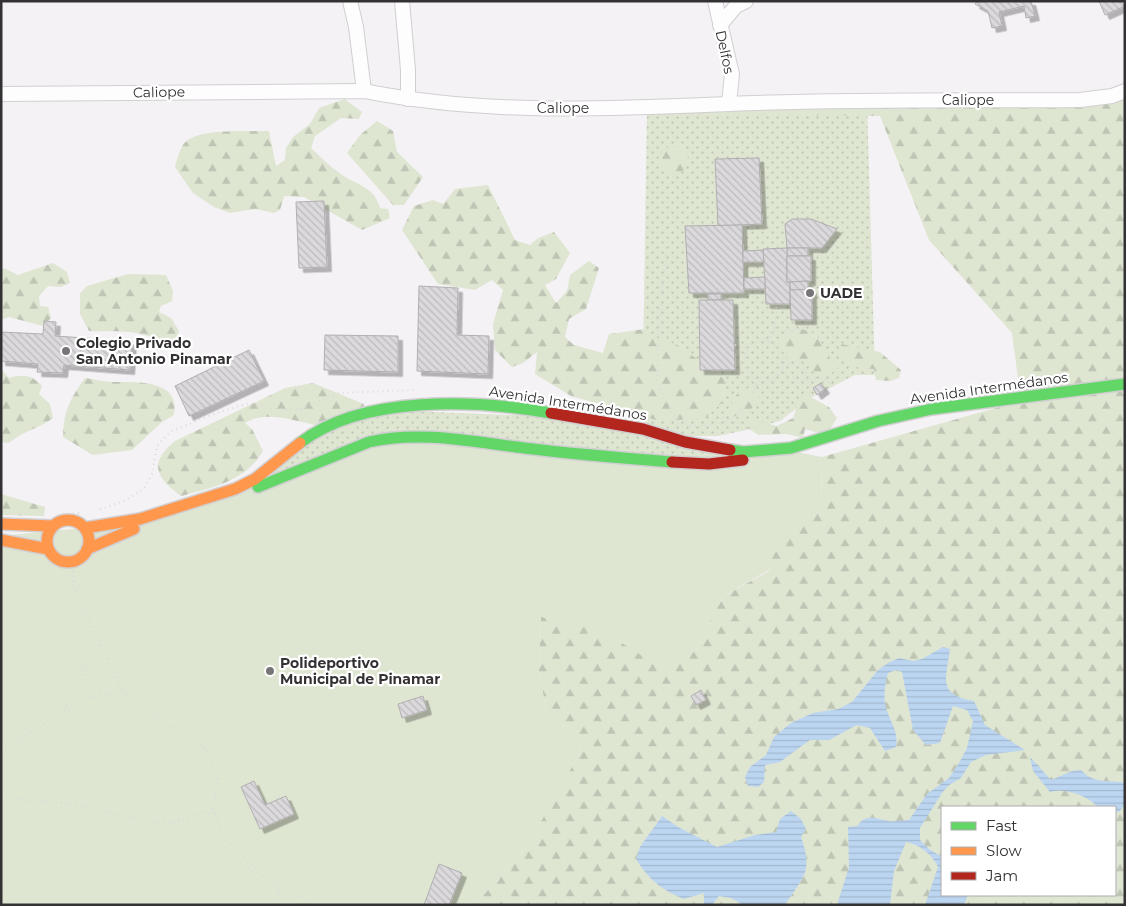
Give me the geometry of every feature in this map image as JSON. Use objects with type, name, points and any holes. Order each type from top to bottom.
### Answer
[{"type":"main road","name":"Avenida Intermédanos","points":[[85,528],[140,519],[236,489],[273,467],[308,437],[334,422],[380,410],[457,403],[509,406],[643,429],[685,442],[743,452],[791,448],[878,421],[929,409],[1125,384]]},
{"type":"main road","name":"Avenida Intermédanos","points":[[87,549],[143,526],[207,507],[369,442],[386,438],[436,438],[587,456],[717,464],[792,451],[879,425],[930,414],[1125,390]]},
{"type":"main road","points":[[1,524],[52,526],[64,520],[72,520],[85,528],[89,538],[87,549],[82,556],[74,561],[59,560],[48,549],[1,540]]},
{"type":"main road","points":[[48,549],[48,534],[52,526]]},
{"type":"street","points":[[350,1],[356,27],[364,91]]},
{"type":"street","points":[[402,1],[408,70],[408,100]]},
{"type":"street","name":"Delfos","points":[[715,1],[732,74],[729,104]]},
{"type":"street","points":[[720,25],[736,6],[746,1]]},
{"type":"street","name":"Caliope","points":[[1,94],[364,91],[408,100],[489,108],[598,108],[729,104],[1080,100],[1112,96],[1125,91]]},
{"type":"path","points":[[666,255],[659,323],[657,381],[672,414],[690,426],[713,425],[731,418],[751,397],[758,381]]},
{"type":"path","points":[[770,342],[774,329],[777,304]]},
{"type":"path","points":[[774,329],[786,331],[807,328]]},
{"type":"path","points":[[757,342],[770,342],[780,349],[784,362],[774,379],[758,381],[745,369],[744,356],[748,348],[757,342]]},
{"type":"path","points":[[735,345],[748,348]]},
{"type":"path","points":[[784,362],[804,370],[813,396]]},
{"type":"path","points":[[782,368],[787,376],[809,380],[823,378],[833,386]]},
{"type":"path","points":[[688,434],[690,426]]},
{"type":"path","points":[[74,561],[74,585],[122,691],[142,708],[190,736],[207,751],[218,775],[213,809],[223,836],[265,879],[316,905]]},
{"type":"path","points":[[62,713],[81,680],[97,636]]},
{"type":"path","points":[[1,751],[90,697],[122,691]]},
{"type":"path","points":[[1,798],[77,804],[142,821],[173,823],[213,809]]},
{"type":"path","points":[[276,905],[279,886]]},
{"type":"green space","points":[[1125,88],[1125,905],[474,905],[524,851],[583,747],[546,710],[539,671],[541,616],[605,632],[667,671],[696,650],[722,597],[769,571],[775,544],[821,510],[822,457],[1021,401],[1012,333],[929,240],[880,116],[647,113],[1112,96]]},
{"type":"green space","points":[[345,99],[362,112],[359,119],[341,118],[315,136],[311,148],[338,172],[368,190],[377,200],[380,208],[388,209],[390,218],[362,230],[304,197],[284,196],[280,210],[274,213],[255,209],[230,213],[214,207],[193,193],[175,167],[183,145],[189,139],[210,133],[236,131],[269,131],[276,166],[285,160],[286,148],[293,137],[310,124],[319,108]]},
{"type":"green space","name":"UADE","points":[[867,101],[875,375],[855,375],[810,398],[780,421],[718,436],[689,436],[743,460],[235,490],[308,437],[381,410],[645,420],[639,408],[643,367],[647,107]]},
{"type":"green space","points":[[377,121],[393,131],[397,152],[423,177],[404,205],[393,205],[347,153],[360,135]]},
{"type":"green space","points":[[674,146],[684,150],[688,160],[684,170],[674,174],[664,170],[660,160],[664,150]]},
{"type":"green space","points":[[488,185],[515,240],[530,245],[538,238],[554,232],[570,253],[556,279],[545,285],[556,303],[567,291],[570,275],[589,261],[599,268],[586,309],[569,319],[565,337],[574,345],[603,353],[609,334],[645,329],[662,341],[676,344],[726,380],[726,399],[705,418],[660,421],[571,396],[535,374],[537,352],[523,363],[512,367],[495,350],[493,324],[503,290],[492,280],[475,290],[438,284],[402,230],[414,206],[433,200],[443,204],[455,189]]},
{"type":"green space","points":[[53,263],[67,272],[70,283],[61,287],[48,286],[39,296],[40,306],[48,307],[51,318],[43,326],[9,317],[1,320],[1,271],[4,268],[18,275]]},
{"type":"green space","points":[[128,274],[166,275],[173,291],[172,301],[161,306],[159,312],[171,318],[179,331],[177,337],[162,343],[154,338],[136,333],[89,331],[80,314],[80,293],[87,286]]},
{"type":"green space","points":[[799,328],[816,334],[831,360],[839,367],[829,375],[816,373],[800,359],[789,361],[777,341]]},
{"type":"green space","points":[[841,344],[880,352],[901,370],[899,378],[890,381],[876,380],[874,369],[859,368],[839,357]]},
{"type":"green space","points":[[1,369],[9,378],[27,376],[38,382],[42,386],[39,394],[50,404],[53,418],[9,443],[1,442]]},
{"type":"green space","points":[[85,378],[155,385],[171,395],[174,403],[174,415],[162,422],[132,450],[93,455],[63,437],[69,405]]},
{"type":"green space","points":[[313,383],[364,404],[361,425],[331,428],[272,417],[258,418],[245,423],[252,429],[263,451],[247,470],[238,476],[205,490],[181,496],[161,477],[158,464],[166,449],[175,441],[285,388]]},
{"type":"green space","points":[[749,388],[760,399],[742,419],[726,412],[739,391]]},
{"type":"green space","points":[[807,395],[829,407],[837,418],[826,435],[805,429],[803,438],[787,434],[758,435],[747,427],[751,419],[777,426],[793,418],[799,400]]},
{"type":"green space","name":"Polideportivo Municipal de Pinamar","points":[[369,443],[743,460],[792,451],[822,457],[821,510],[776,544],[769,570],[722,597],[696,650],[667,672],[605,632],[541,617],[539,671],[546,710],[583,747],[524,851],[474,905],[1,905],[1,536],[143,522]]},
{"type":"green space","points":[[1,494],[45,507],[44,516],[1,515]]},
{"type":"water","points":[[943,647],[950,649],[946,677],[949,690],[962,698],[974,701],[985,725],[1025,750],[986,755],[971,762],[961,778],[949,785],[942,793],[920,828],[920,840],[929,849],[941,856],[941,896],[968,896],[964,905],[925,905],[938,867],[925,851],[916,845],[906,842],[894,871],[890,905],[837,905],[849,867],[848,827],[857,826],[864,819],[868,818],[891,821],[909,820],[927,794],[949,778],[967,748],[973,721],[967,710],[953,706],[940,743],[926,745],[913,730],[902,672],[896,670],[888,673],[885,686],[885,704],[894,727],[896,747],[885,751],[870,728],[857,725],[829,740],[810,740],[780,762],[765,765],[764,782],[758,787],[748,786],[745,777],[750,767],[766,755],[774,737],[791,723],[813,713],[838,709],[852,702],[878,670],[888,663],[899,658],[913,661],[922,659]]},
{"type":"water","points":[[1030,757],[1051,780],[1072,771],[1081,770],[1096,780],[1125,783],[1125,804],[1119,812],[1116,812],[1116,806],[1097,806],[1088,799],[1069,792],[1050,792],[1033,771]]},
{"type":"water","points":[[791,811],[801,819],[806,829],[801,837],[805,849],[806,866],[802,880],[785,905],[743,905],[731,898],[719,896],[712,905],[704,905],[704,893],[684,899],[657,884],[636,859],[640,847],[662,816],[678,827],[717,847],[755,835],[776,832],[780,819]]},
{"type":"building","points":[[977,1],[1031,1],[1035,16],[1026,18],[1024,6],[999,12],[1002,26],[992,28],[988,11],[975,4]]},
{"type":"building","points":[[1099,1],[1125,1],[1125,6],[1105,15]]},
{"type":"building","points":[[759,158],[762,224],[718,226],[715,159]]},
{"type":"building","points":[[324,201],[327,267],[299,268],[296,202]]},
{"type":"building","points":[[792,219],[811,219],[837,229],[822,248],[787,248],[785,224]]},
{"type":"building","points":[[742,225],[744,293],[689,293],[685,226]]},
{"type":"building","points":[[787,248],[808,248],[808,256],[787,256]]},
{"type":"building","points":[[787,248],[787,282],[790,282],[790,304],[766,304],[763,249]]},
{"type":"building","points":[[763,250],[764,262],[743,262],[743,251]]},
{"type":"building","points":[[787,256],[811,256],[811,281],[787,282]]},
{"type":"building","points":[[765,277],[765,289],[744,289],[744,278]]},
{"type":"building","points":[[808,281],[808,290],[790,290],[790,282]]},
{"type":"building","points":[[419,286],[458,288],[457,335],[489,336],[488,374],[417,371]]},
{"type":"building","points":[[812,289],[812,320],[791,320],[790,290]]},
{"type":"building","points":[[708,294],[721,294],[721,300],[708,300]]},
{"type":"building","points":[[699,300],[733,300],[735,370],[700,370]]},
{"type":"building","name":"Colegio Privado San Antonio Pinamar","points":[[44,321],[56,322],[55,336],[132,341],[130,370],[64,365],[63,373],[37,372],[38,364],[1,361],[1,332],[43,334]]},
{"type":"building","points":[[325,335],[398,336],[398,372],[324,370]]},
{"type":"building","points":[[249,350],[264,381],[189,416],[175,386]]},
{"type":"building","points":[[821,383],[825,389],[817,395],[813,388]]},
{"type":"building","points":[[701,690],[706,700],[696,705],[691,696]]},
{"type":"building","points":[[423,696],[427,710],[402,718],[398,704]]},
{"type":"building","points":[[254,781],[265,805],[286,796],[294,814],[260,829],[241,787]]},
{"type":"building","points":[[439,864],[462,873],[449,905],[424,905]]},
{"type":"traffic: fast","points":[[730,450],[743,452],[791,448],[878,421],[932,409],[1125,384]]},
{"type":"traffic: fast","points":[[300,443],[326,427],[355,416],[421,405],[489,405],[551,413]]},
{"type":"traffic: fast","points":[[258,487],[369,442],[407,437],[446,438],[561,452],[672,462]]},
{"type":"traffic: slow","points":[[85,528],[140,519],[235,489],[255,479],[300,443]]},
{"type":"traffic: slow","points":[[64,520],[72,520],[83,526],[89,541],[83,556],[72,562],[64,562],[53,556],[47,545],[47,537],[53,526],[64,520]]},
{"type":"traffic: slow","points":[[1,524],[52,526]]},
{"type":"traffic: slow","points":[[87,549],[134,529]]},
{"type":"traffic: slow","points":[[1,540],[48,549]]},
{"type":"traffic: jam","points":[[551,413],[643,429],[685,442],[730,450]]},
{"type":"traffic: jam","points":[[672,462],[709,464],[743,460]]},
{"type":"place","name":"UADE","points":[[810,293]]},
{"type":"place","name":"Colegio Privado San Antonio Pinamar","points":[[66,351]]},
{"type":"place","name":"Polideportivo Municipal de Pinamar","points":[[270,671]]}]
